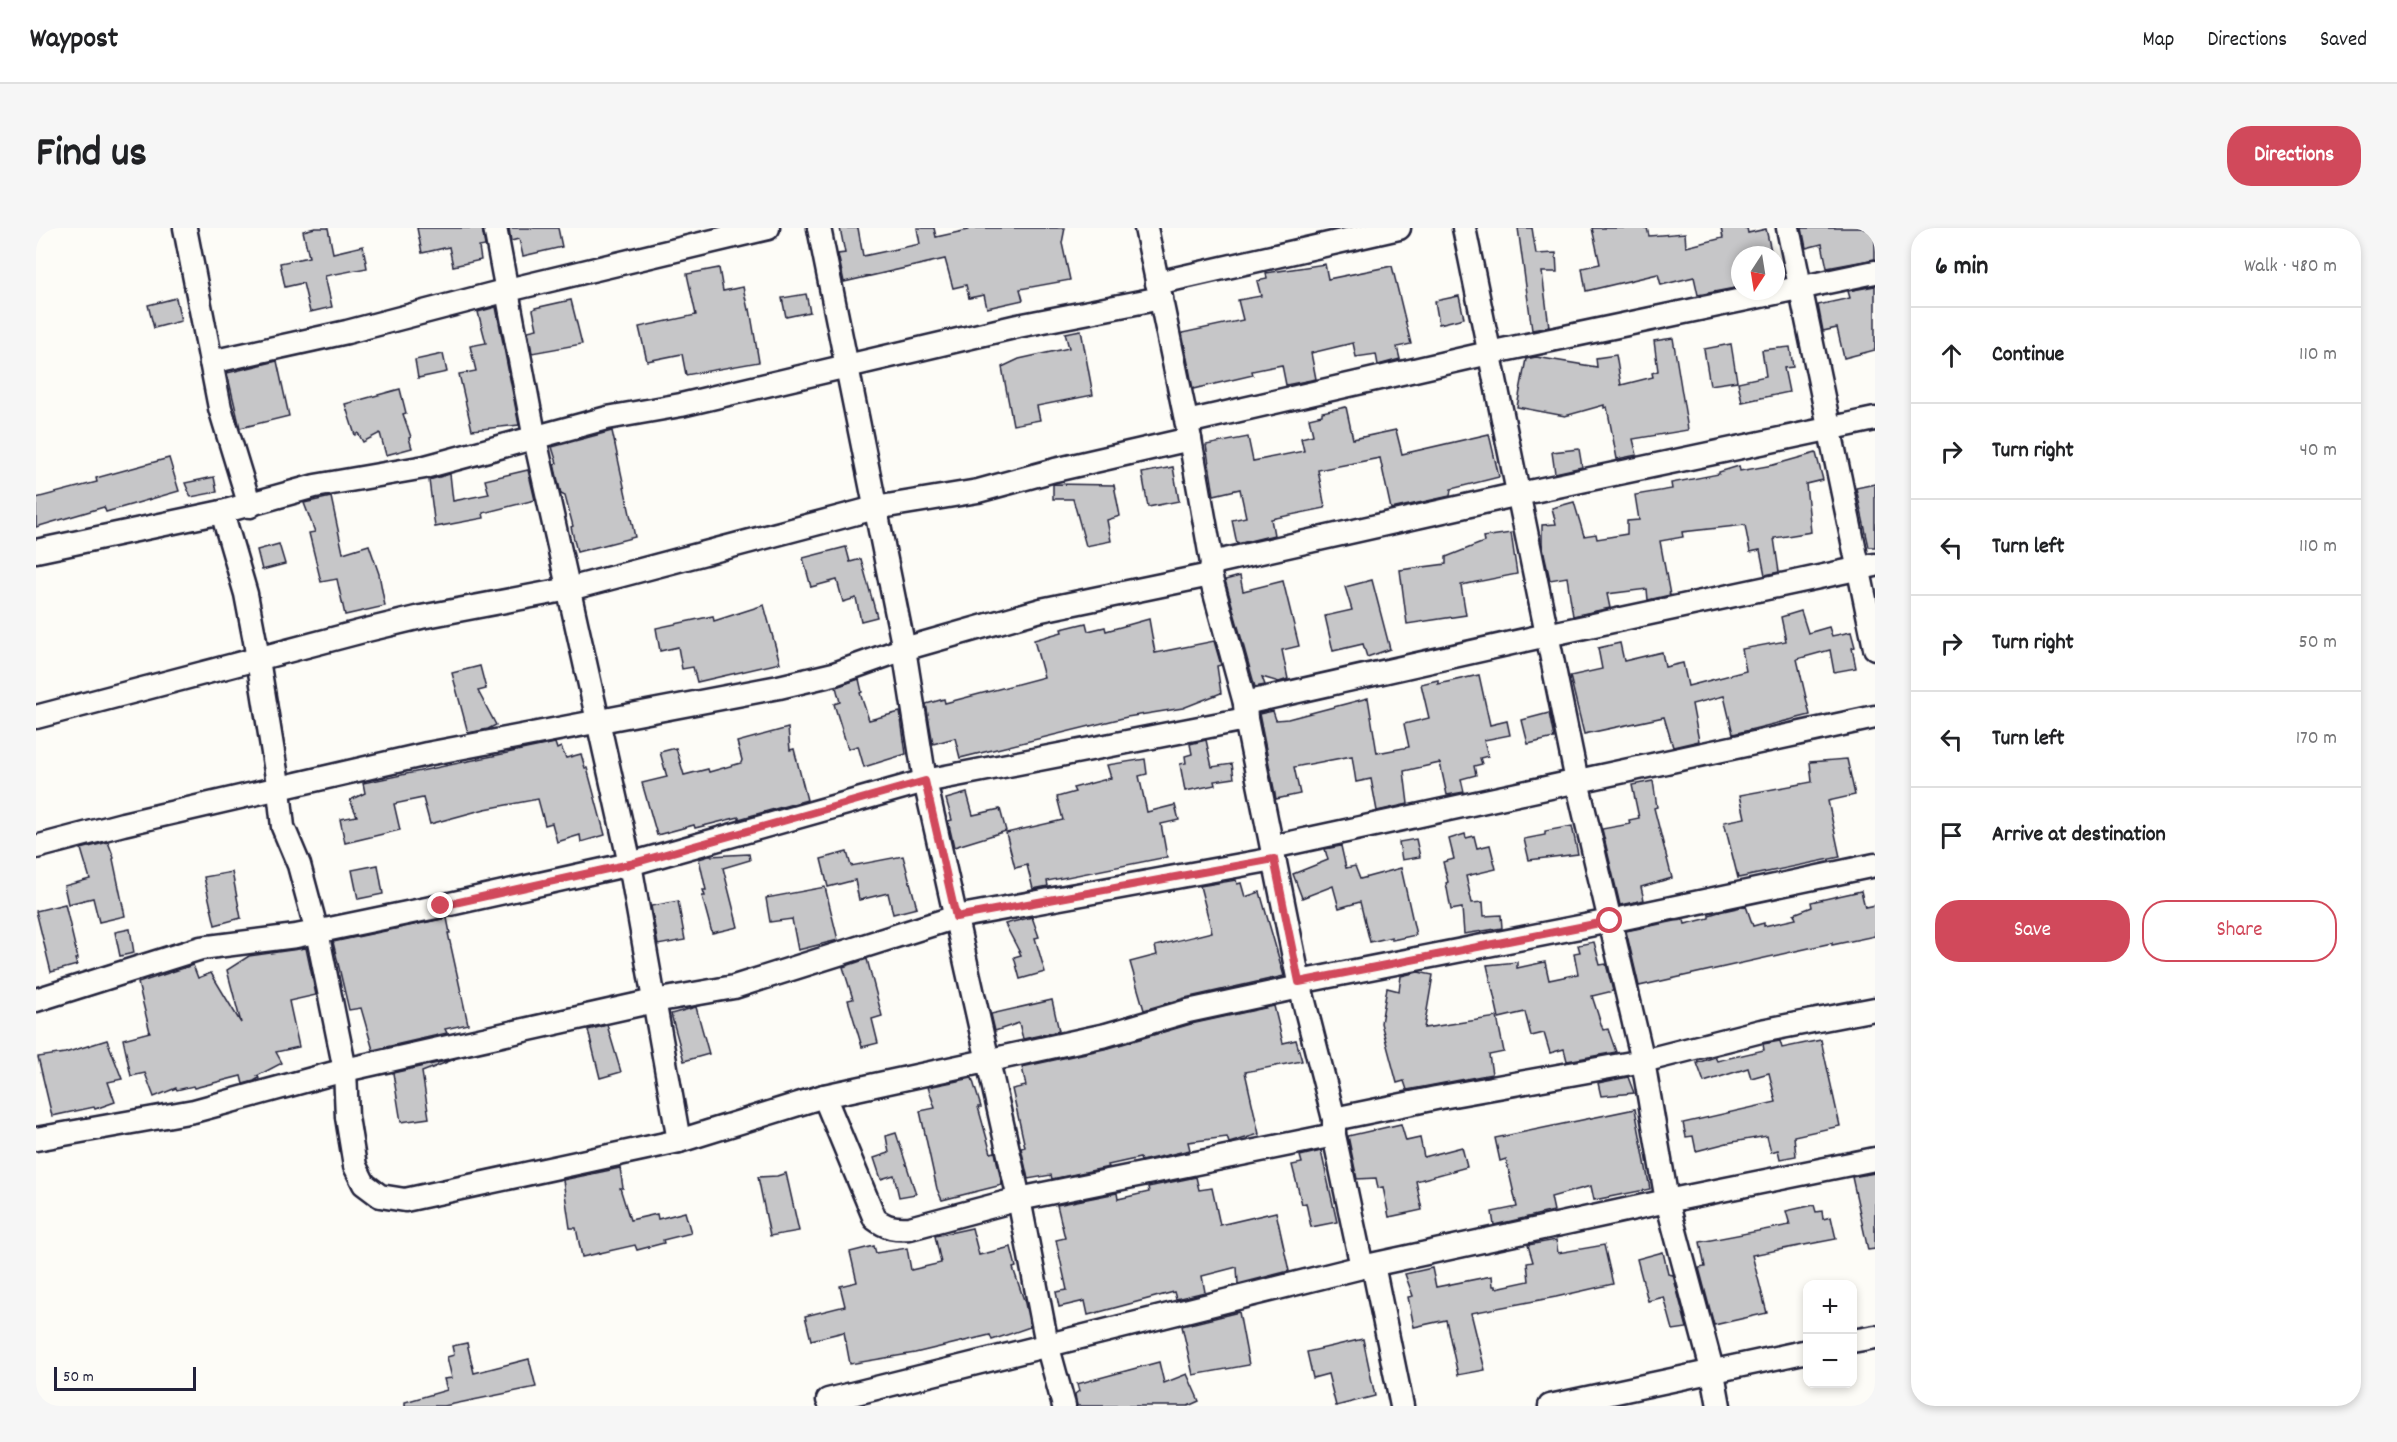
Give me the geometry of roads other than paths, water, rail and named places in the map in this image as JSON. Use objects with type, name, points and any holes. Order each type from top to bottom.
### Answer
[{"type":"street","points":[[185,228],[220,408],[250,506]]},
{"type":"street","points":[[495,228],[536,439],[630,864],[679,1141]]},
{"type":"street","points":[[211,362],[347,332],[508,290],[768,228]]},
{"type":"street","points":[[819,228],[904,649],[925,781],[1019,1199],[1047,1344],[1064,1406]]},
{"type":"street","points":[[1146,228],[1189,430],[1211,569],[1246,711],[1299,984],[1402,1406]]},
{"type":"street","points":[[36,551],[250,506],[315,486],[425,467],[536,439],[607,418],[681,405],[846,368],[1399,228]]},
{"type":"street","points":[[1464,228],[1577,781],[1643,1061],[1666,1201],[1713,1372],[1719,1406]]},
{"type":"street","points":[[1788,228],[1828,429],[1866,567],[1875,648]]},
{"type":"street","points":[[36,717],[421,617],[570,589],[875,508],[978,491],[1189,430],[1489,353],[1875,272]]},
{"type":"street","points":[[36,847],[428,754],[779,687],[834,674],[904,649],[1041,610],[1520,494],[1875,419]]},
{"type":"street","points":[[222,512],[246,594],[279,790],[283,827],[299,865],[317,932],[345,1070],[346,1117],[355,1166],[364,1184],[380,1196],[405,1200],[679,1141],[824,1096],[1106,1035],[1188,1011],[1299,984],[1875,865]]},
{"type":"street","points":[[36,1000],[201,948],[317,932],[630,864],[925,781],[1246,711],[1547,635],[1866,567]]},
{"type":"street","points":[[36,1139],[194,1111],[345,1070],[654,1001],[734,987],[956,917],[1273,853],[1577,781],[1875,717]]},
{"type":"street","points":[[824,1096],[875,1219],[886,1227],[910,1228],[1019,1199],[1334,1127],[1436,1098],[1643,1061],[1761,1031],[1875,1009]]},
{"type":"street","points":[[828,1400],[1367,1266],[1666,1201],[1875,1159]]},
{"type":"street","points":[[1857,1340],[1875,1336]]},
{"type":"street","points":[[1550,1406],[1803,1352]]}]
